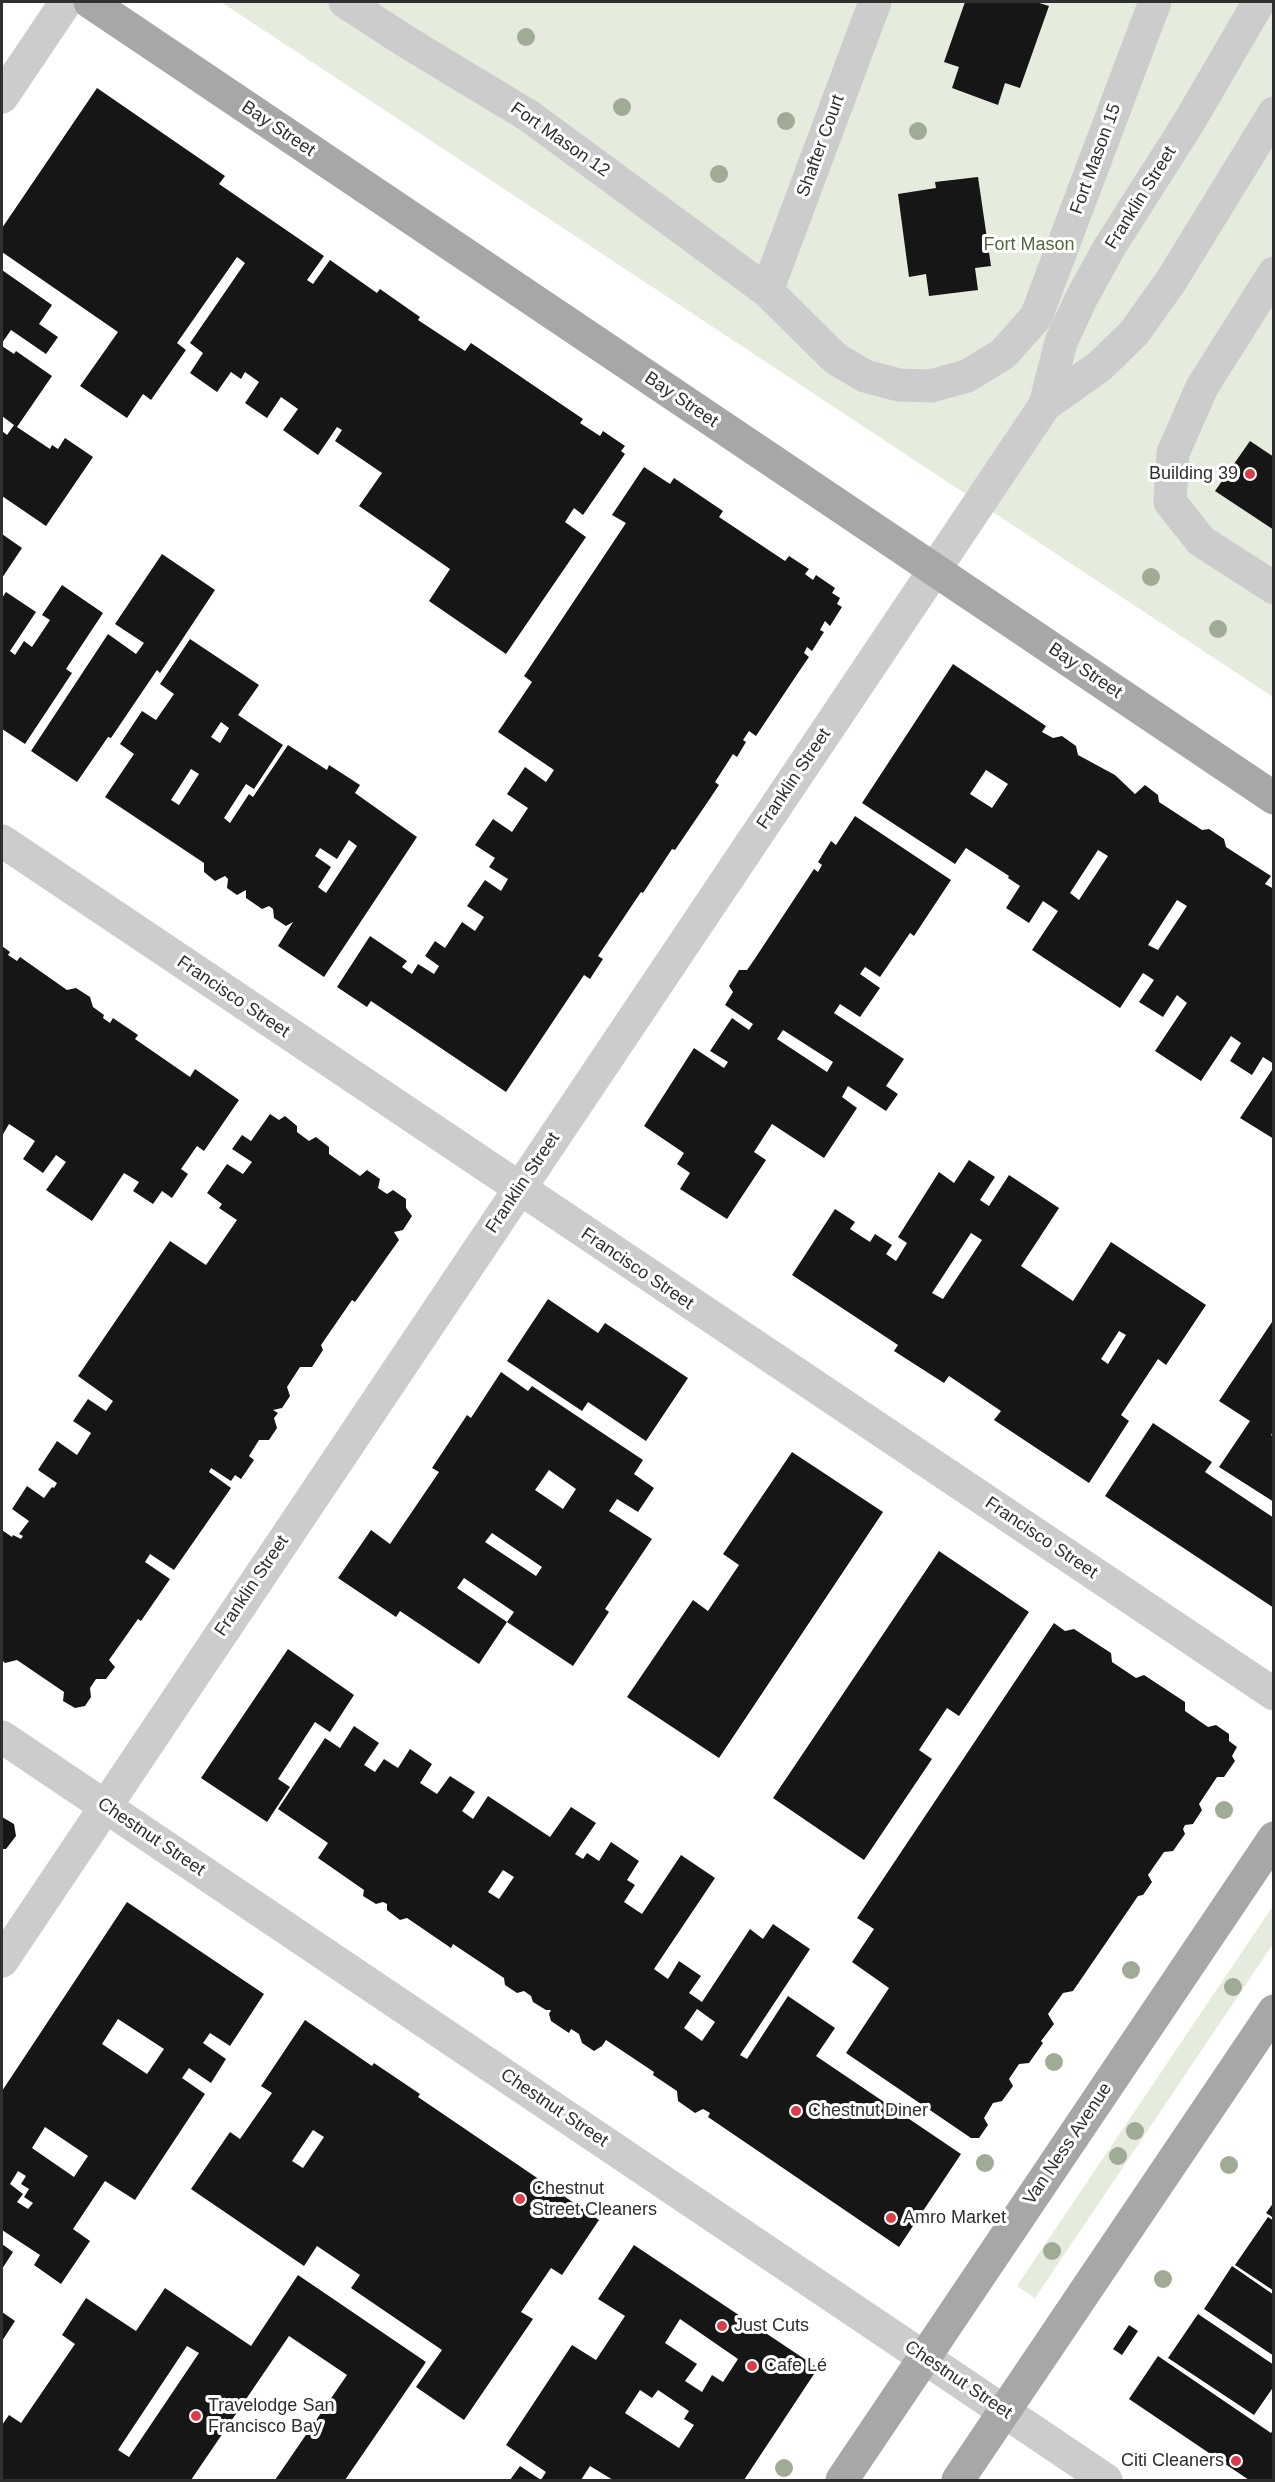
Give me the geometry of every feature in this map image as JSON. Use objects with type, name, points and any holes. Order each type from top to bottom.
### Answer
[{"type":"main road","name":"Bay Street","points":[[90,2],[1274,798]]},
{"type":"main road","name":"Van Ness Avenue","points":[[842,2481],[1274,1838]]},
{"type":"main road","points":[[958,2481],[1274,2011]]},
{"type":"street","points":[[2,97],[66,2]]},
{"type":"street","name":"Fort Mason 12","points":[[345,2],[529,116],[767,291],[836,359],[865,376],[899,385],[931,386],[967,376],[1003,354],[1036,317]]},
{"type":"street","name":"Shafter Court","points":[[767,291],[875,2]]},
{"type":"street","name":"Fort Mason 15","points":[[1036,317],[1155,2]]},
{"type":"street","name":"Franklin Street","points":[[2,1961],[1045,405],[1061,342],[1081,299],[1109,248],[1189,122],[1259,2]]},
{"type":"street","name":"Franklin Street","points":[[1045,405],[1100,366],[1134,333],[1171,281],[1274,113]]},
{"type":"street","points":[[1274,273],[1202,387],[1173,453],[1170,502],[1201,542],[1274,588]]},
{"type":"street","name":"Francisco Street","points":[[2,841],[1274,1694]]},
{"type":"street","name":"Chestnut Street","points":[[2,1737],[1106,2481]]},
{"type":"green space","name":"Fort Mason","points":[[221,2],[1273,2],[1273,697]]},
{"type":"green space","points":[[1273,1906],[1273,1944],[1035,2298],[1017,2286]]},
{"type":"building","points":[[965,2],[1036,2],[1049,6],[1020,88],[1005,83],[998,105],[952,88],[959,67],[944,62]]},
{"type":"building","points":[[97,88],[225,176],[219,184],[324,256],[307,280],[313,284],[330,260],[377,293],[380,289],[420,317],[418,320],[465,351],[471,343],[583,419],[580,423],[600,436],[603,431],[625,446],[621,451],[625,454],[583,515],[574,508],[565,522],[586,537],[506,654],[429,601],[450,569],[359,506],[382,473],[335,441],[342,430],[337,427],[318,455],[283,430],[298,409],[281,397],[267,418],[245,403],[259,382],[245,372],[241,379],[231,372],[217,392],[190,373],[203,353],[190,343],[245,263],[237,257],[177,343],[186,350],[151,400],[143,394],[127,418],[80,386],[118,332],[2,252],[2,228]]},
{"type":"building","points":[[978,177],[991,266],[975,268],[978,290],[929,296],[926,274],[909,277],[898,194],[936,188],[935,182]]},
{"type":"building","points":[[2,270],[52,305],[39,324],[58,337],[46,354],[11,330],[2,343]]},
{"type":"building","points":[[2,346],[14,354],[16,351],[52,376],[17,427],[50,449],[52,445],[58,449],[65,438],[93,457],[46,526],[2,496],[2,431],[7,435],[14,425],[2,416]]},
{"type":"building","name":"Building 39","points":[[1250,441],[1274,457],[1274,530],[1215,491]]},
{"type":"building","points":[[644,467],[670,484],[674,478],[723,511],[719,517],[785,561],[789,556],[809,569],[805,574],[813,580],[816,575],[835,588],[832,593],[840,598],[837,604],[842,607],[830,626],[825,621],[820,630],[824,632],[812,651],[807,647],[804,653],[809,657],[756,736],[749,731],[743,740],[746,742],[737,757],[733,754],[715,782],[719,785],[709,800],[675,850],[672,849],[643,893],[641,892],[598,956],[603,959],[590,979],[584,975],[506,1092],[371,1001],[367,1007],[337,987],[370,936],[407,961],[402,967],[412,974],[418,964],[434,974],[439,966],[425,956],[435,941],[445,948],[462,922],[475,931],[484,917],[467,906],[485,880],[501,891],[508,879],[489,867],[495,858],[475,845],[493,819],[512,832],[528,808],[507,794],[525,767],[546,782],[554,770],[498,732],[532,682],[524,676],[626,523],[612,515]]},
{"type":"building","points":[[2,534],[22,548],[2,578]]},
{"type":"building","points":[[162,554],[215,590],[160,673],[157,670],[111,738],[108,737],[77,782],[31,751],[108,634],[136,654],[144,643],[115,624]]},
{"type":"building","points":[[62,585],[103,613],[66,669],[72,673],[25,744],[2,729],[2,598],[6,592],[36,612],[10,651],[15,655],[24,641],[32,647],[50,620],[42,615]]},
{"type":"building","points":[[190,639],[259,685],[238,715],[283,745],[254,789],[246,784],[224,818],[230,823],[249,794],[253,797],[288,745],[327,770],[329,765],[360,785],[355,793],[417,837],[324,977],[278,946],[293,922],[286,926],[274,918],[273,909],[269,906],[262,909],[246,898],[246,890],[237,895],[227,888],[228,879],[225,876],[215,881],[204,872],[204,863],[105,797],[134,754],[120,744],[142,711],[156,720],[174,694],[160,684]],"holes":[[[221,722],[229,728],[220,743],[211,737]],[[191,769],[199,774],[179,805],[171,800]],[[349,840],[357,846],[326,893],[318,887],[331,867],[315,856],[320,848],[337,859]]]},
{"type":"building","points":[[953,664],[1046,726],[1042,732],[1053,738],[1062,736],[1076,746],[1078,755],[1115,775],[1135,794],[1145,785],[1158,795],[1159,802],[1202,830],[1209,829],[1224,839],[1226,847],[1271,876],[1265,884],[1274,889],[1274,1064],[1263,1057],[1252,1075],[1230,1061],[1241,1043],[1231,1036],[1201,1081],[1155,1051],[1187,1003],[1177,995],[1163,1017],[1139,1002],[1154,980],[1143,973],[1120,1008],[1032,950],[1058,911],[1043,901],[1029,923],[1006,908],[1020,886],[1008,878],[1009,876],[966,848],[955,864],[862,803]],"holes":[[[986,770],[1008,784],[992,808],[970,794]],[[1098,850],[1108,856],[1079,900],[1070,893]],[[1177,900],[1187,906],[1158,950],[1148,945]]]},
{"type":"building","points":[[855,816],[951,880],[914,936],[910,933],[880,977],[865,967],[860,974],[880,988],[860,1017],[840,1004],[834,1013],[904,1059],[886,1086],[898,1094],[886,1111],[848,1086],[842,1097],[857,1108],[824,1158],[772,1124],[754,1152],[766,1160],[727,1219],[680,1189],[690,1173],[677,1164],[684,1153],[644,1126],[694,1048],[724,1068],[728,1062],[710,1051],[732,1018],[749,1030],[753,1024],[725,1005],[733,992],[729,986],[739,970],[747,970],[814,869],[818,872],[822,865],[818,862],[831,841],[836,845]],"holes":[[[783,1030],[833,1062],[827,1072],[777,1039]]]},
{"type":"building","points":[[2,946],[10,952],[8,955],[17,961],[20,957],[67,990],[76,988],[90,997],[93,1007],[104,1015],[103,1018],[110,1023],[113,1018],[138,1035],[135,1039],[190,1077],[195,1069],[239,1100],[204,1151],[197,1146],[181,1169],[188,1174],[172,1198],[162,1191],[153,1204],[133,1191],[139,1182],[124,1173],[92,1221],[46,1190],[66,1162],[56,1155],[43,1173],[23,1159],[35,1141],[9,1124],[2,1136]]},
{"type":"building","points":[[1274,1067],[1274,1139],[1240,1118]]},
{"type":"building","points":[[270,1114],[279,1120],[285,1116],[297,1126],[297,1132],[309,1141],[316,1137],[329,1147],[329,1154],[360,1176],[367,1170],[380,1179],[378,1188],[387,1194],[393,1190],[406,1199],[406,1208],[412,1216],[403,1230],[394,1232],[399,1240],[355,1302],[352,1300],[321,1345],[323,1350],[312,1367],[300,1367],[287,1387],[290,1396],[282,1408],[273,1410],[278,1413],[274,1418],[277,1428],[269,1440],[259,1440],[249,1456],[254,1460],[241,1479],[235,1475],[231,1481],[211,1468],[209,1472],[231,1488],[174,1570],[150,1554],[145,1562],[170,1579],[141,1621],[138,1619],[109,1660],[115,1667],[106,1679],[96,1679],[90,1688],[91,1697],[85,1706],[75,1708],[63,1701],[64,1692],[17,1660],[5,1663],[2,1660],[2,1530],[12,1537],[13,1535],[21,1539],[23,1536],[19,1534],[29,1521],[12,1509],[27,1486],[44,1498],[52,1487],[54,1488],[57,1483],[38,1470],[57,1441],[77,1455],[91,1433],[73,1421],[88,1399],[106,1411],[113,1401],[78,1376],[170,1241],[206,1265],[237,1220],[219,1208],[222,1204],[207,1193],[227,1164],[243,1174],[252,1162],[232,1149],[242,1135],[251,1141]]},
{"type":"building","points":[[969,1160],[995,1177],[980,1200],[989,1206],[1009,1175],[1059,1208],[1021,1266],[1073,1301],[1111,1242],[1206,1305],[1166,1365],[1158,1359],[1121,1415],[1129,1421],[1089,1483],[994,1420],[1001,1411],[949,1376],[944,1383],[894,1351],[898,1345],[792,1275],[835,1209],[855,1222],[850,1229],[870,1242],[875,1234],[892,1245],[886,1254],[896,1261],[907,1243],[898,1237],[939,1172],[954,1183]],"holes":[[[971,1233],[982,1240],[943,1299],[932,1293]],[[1119,1331],[1126,1335],[1108,1364],[1101,1359]]]},
{"type":"building","points":[[548,1299],[598,1333],[605,1323],[688,1378],[646,1441],[588,1402],[582,1411],[507,1361]]},
{"type":"building","points":[[1274,1319],[1274,1431],[1271,1435],[1274,1437],[1274,1502],[1219,1467],[1250,1421],[1219,1401]]},
{"type":"building","points":[[501,1372],[528,1391],[532,1386],[643,1460],[634,1474],[654,1488],[638,1512],[617,1499],[609,1511],[652,1539],[605,1609],[609,1612],[573,1666],[507,1622],[479,1664],[400,1611],[396,1617],[338,1578],[371,1530],[390,1544],[439,1472],[432,1468],[467,1415],[471,1418]],"holes":[[[549,1470],[576,1489],[563,1509],[535,1490]],[[492,1533],[542,1567],[536,1576],[485,1542]],[[464,1578],[514,1612],[507,1622],[457,1588]]]},
{"type":"building","points":[[1153,1423],[1212,1462],[1205,1472],[1274,1518],[1274,1608],[1105,1496]]},
{"type":"building","points":[[792,1452],[883,1512],[719,1758],[627,1697],[693,1600],[708,1611],[739,1565],[723,1554]]},
{"type":"building","points":[[939,1551],[1029,1612],[959,1716],[947,1708],[919,1750],[932,1759],[864,1860],[773,1798]]},
{"type":"building","points":[[1054,1623],[1065,1631],[1074,1629],[1111,1653],[1112,1662],[1136,1678],[1144,1675],[1185,1702],[1185,1711],[1208,1727],[1216,1725],[1229,1734],[1229,1741],[1237,1747],[1232,1756],[1235,1761],[1224,1777],[1217,1777],[1199,1804],[1202,1810],[1193,1824],[1185,1825],[1183,1829],[1185,1834],[1173,1851],[1164,1852],[1148,1875],[1152,1882],[1143,1895],[1138,1896],[1073,1991],[1063,1993],[1048,2014],[1054,2024],[1041,2041],[1043,2043],[1029,2063],[1019,2064],[1009,2079],[1013,2086],[1002,2101],[993,2103],[984,2118],[988,2125],[979,2138],[971,2138],[846,2053],[889,1988],[852,1962],[874,1929],[857,1918]]},
{"type":"building","points":[[288,1649],[354,1695],[330,1732],[315,1722],[278,1779],[290,1787],[267,1822],[201,1778]]},
{"type":"building","points":[[354,1726],[379,1743],[364,1765],[375,1772],[384,1759],[398,1768],[410,1749],[432,1764],[420,1783],[437,1794],[450,1776],[475,1792],[462,1811],[473,1819],[488,1796],[550,1837],[571,1807],[596,1823],[575,1854],[583,1859],[587,1853],[599,1861],[611,1842],[639,1861],[627,1880],[635,1885],[624,1902],[642,1914],[681,1855],[715,1878],[654,1969],[668,1979],[679,1961],[701,1976],[689,1993],[702,2002],[750,1929],[763,1939],[773,1924],[810,1949],[740,2055],[747,2059],[788,1996],[835,2028],[816,2056],[961,2154],[899,2247],[708,2117],[710,2113],[703,2109],[695,2113],[678,2101],[677,2091],[653,2075],[654,2072],[606,2040],[594,2051],[582,2043],[579,2034],[571,2029],[569,2033],[551,2021],[549,2014],[551,2010],[546,2010],[533,2002],[531,1996],[524,1991],[517,1993],[505,1985],[504,1978],[453,1944],[451,1948],[407,1918],[400,1920],[387,1910],[387,1904],[383,1902],[376,1904],[363,1896],[364,1890],[318,1858],[328,1843],[278,1809],[325,1738],[340,1748]],"holes":[[[503,1870],[514,1877],[499,1899],[488,1892]],[[697,2009],[715,2022],[702,2041],[684,2028]]]},
{"type":"building","points":[[2,1817],[14,1824],[16,1836],[6,1849],[2,1849]]},
{"type":"building","points":[[127,1902],[264,1994],[230,2046],[210,2033],[203,2043],[226,2059],[211,2083],[189,2068],[182,2078],[205,2094],[135,2200],[105,2181],[73,2229],[90,2241],[61,2284],[34,2265],[40,2255],[2,2230],[2,2091]],"holes":[[[118,2019],[164,2049],[147,2074],[102,2044]],[[45,2127],[88,2156],[74,2177],[32,2148]],[[18,2171],[26,2176],[21,2184],[29,2189],[24,2197],[33,2203],[28,2209],[17,2202],[23,2194],[10,2184]]]},
{"type":"building","points":[[305,2020],[372,2066],[374,2063],[420,2094],[418,2097],[599,2220],[562,2275],[551,2268],[521,2312],[533,2319],[464,2420],[416,2387],[442,2350],[351,2288],[360,2275],[317,2246],[304,2266],[191,2189],[230,2132],[240,2139],[272,2093],[261,2086]],"holes":[[[313,2130],[324,2137],[303,2168],[292,2161]]]},
{"type":"building","points":[[1274,2202],[1274,2218],[1266,2213]]},
{"type":"building","points":[[1268,2217],[1274,2221],[1274,2291],[1235,2265]]},
{"type":"building","points":[[2,2244],[13,2252],[2,2269]]},
{"type":"building","points":[[634,2245],[818,2368],[744,2480],[613,2480],[590,2466],[581,2480],[541,2480],[546,2472],[506,2445],[572,2345],[596,2360],[625,2316],[598,2299]],"holes":[[[680,2319],[738,2359],[723,2382],[712,2375],[702,2392],[685,2381],[697,2364],[665,2343]],[[640,2390],[652,2398],[658,2390],[689,2411],[684,2419],[694,2425],[679,2448],[625,2413]]]},
{"type":"building","points":[[1232,2266],[1274,2295],[1274,2356],[1204,2309]]},
{"type":"building","points":[[298,2275],[426,2362],[345,2480],[275,2480],[347,2375],[289,2336],[191,2480],[2,2480],[2,2425],[9,2415],[21,2423],[75,2344],[62,2335],[86,2298],[136,2331],[165,2288],[251,2346]],"holes":[[[187,2346],[199,2353],[129,2457],[118,2450]]]},
{"type":"building","points":[[2,2312],[15,2321],[2,2341]]},
{"type":"building","points":[[1198,2314],[1274,2365],[1274,2386],[1254,2415],[1168,2358]]},
{"type":"building","points":[[1129,2325],[1138,2331],[1122,2355],[1113,2349]]},
{"type":"building","points":[[1158,2356],[1271,2433],[1274,2428],[1274,2480],[1249,2480],[1129,2399]]},
{"type":"building","points":[[520,2466],[541,2480],[510,2480]]},
{"type":"place","name":"Building 39","points":[[1250,474]]},
{"type":"place","name":"Chestnut Diner","points":[[796,2111]]},
{"type":"place","name":"Chestnut Street Cleaners","points":[[520,2199]]},
{"type":"place","name":"Amro Market","points":[[891,2218]]},
{"type":"place","name":"Just Cuts","points":[[722,2326]]},
{"type":"place","name":"Cafe Lé","points":[[752,2366]]},
{"type":"place","name":"Travelodge San Francisco Bay","points":[[196,2416]]},
{"type":"place","name":"Citi Cleaners","points":[[1236,2461]]}]
